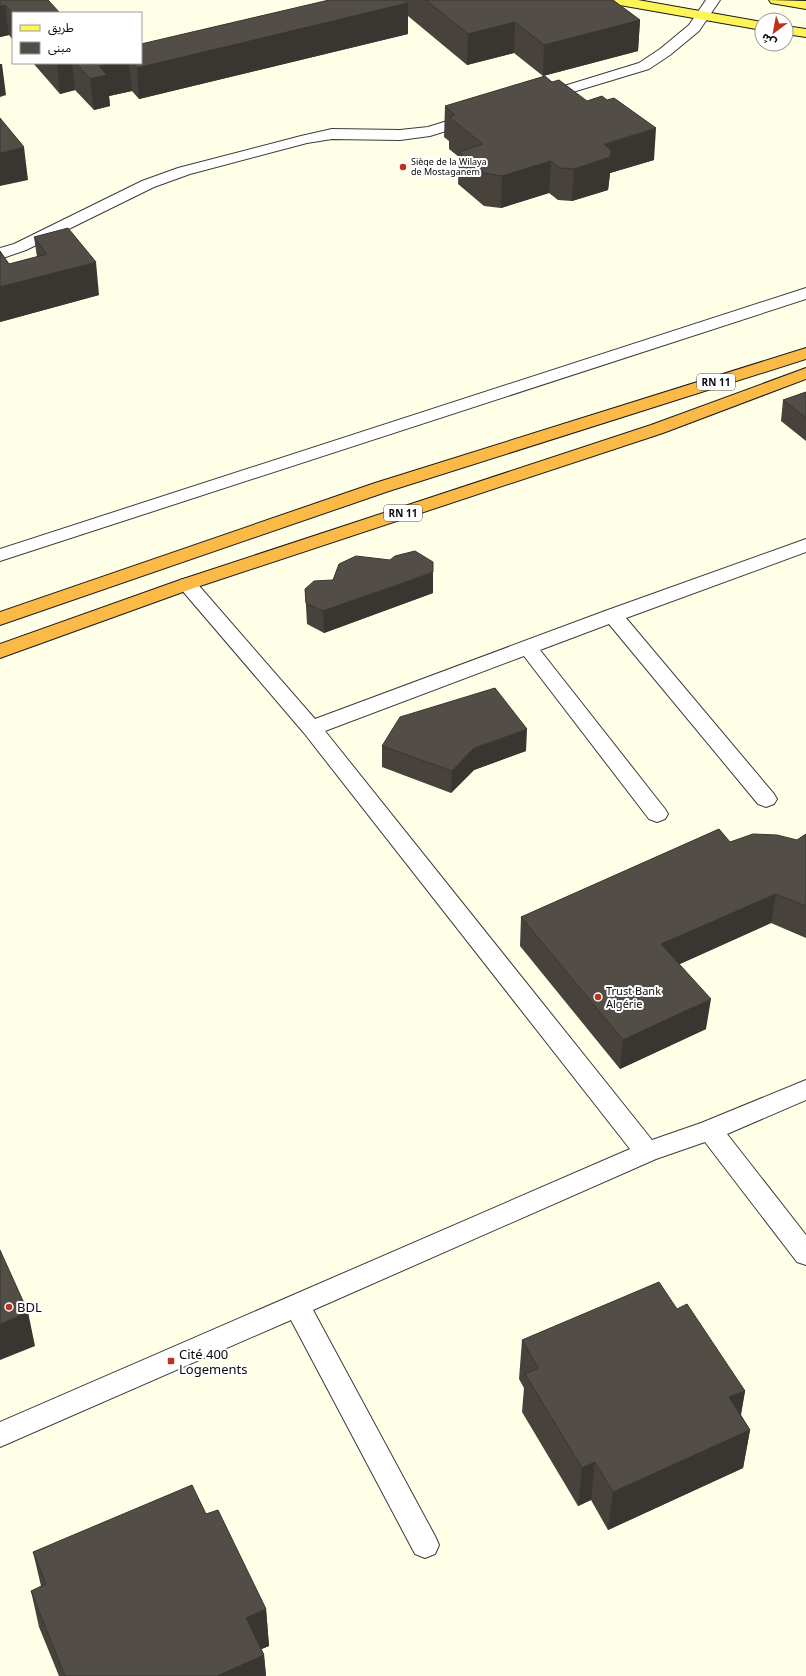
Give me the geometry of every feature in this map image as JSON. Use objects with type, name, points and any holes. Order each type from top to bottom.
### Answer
[{"type":"highway","points":[[627,410],[806,342]]},
{"type":"highway","name":"RN 11","points":[[0,619],[382,487],[806,353]]},
{"type":"highway","name":"RN 11","points":[[0,651],[187,584],[657,429],[806,373]]},
{"type":"highway","points":[[657,429],[806,382]]},
{"type":"main road","points":[[614,0],[754,25]]},
{"type":"main road","points":[[776,0],[806,5]]},
{"type":"main road","points":[[794,31],[806,33]]},
{"type":"street","points":[[529,101],[644,66],[666,52],[694,28],[713,0]]},
{"type":"street","points":[[0,254],[20,247],[148,184],[184,171],[306,139],[332,134],[400,135],[430,131],[484,115]]},
{"type":"street","points":[[0,555],[806,293]]},
{"type":"street","points":[[311,728],[528,648],[612,615],[806,545]]},
{"type":"street","points":[[187,584],[311,728],[647,1152]]},
{"type":"street","points":[[612,615],[766,799]]},
{"type":"street","points":[[528,648],[657,814]]},
{"type":"street","points":[[0,1435],[647,1152],[710,1130],[806,1090]]},
{"type":"street","points":[[710,1130],[806,1254]]},
{"type":"street","points":[[297,1306],[425,1545]]},
{"type":"building","points":[[0,0],[48,0],[59,12],[12,12],[5,5],[0,6]]},
{"type":"building","points":[[329,0],[404,0],[408,3],[137,68],[133,64],[142,64],[142,44]]},
{"type":"building","points":[[426,0],[613,0],[640,20],[544,45],[515,22],[468,34]]},
{"type":"building","points":[[77,64],[109,64],[99,66],[107,75],[90,79]]},
{"type":"building","points":[[545,76],[552,82],[559,80],[587,101],[602,96],[607,100],[614,98],[656,128],[604,144],[611,150],[610,157],[574,169],[560,168],[551,161],[502,176],[485,173],[459,152],[483,144],[449,117],[455,115],[445,106]]},
{"type":"building","points":[[0,118],[24,147],[0,153]]},
{"type":"building","points":[[68,228],[96,262],[0,287],[0,251],[9,264],[47,254],[34,237]]},
{"type":"building","points":[[806,392],[806,418],[783,400]]},
{"type":"building","points":[[415,551],[433,562],[433,572],[323,611],[306,603],[305,589],[314,581],[333,580],[339,564],[356,556],[390,560],[395,556]]},
{"type":"building","points":[[495,688],[527,729],[474,748],[452,771],[382,746],[400,717]]},
{"type":"building","points":[[719,829],[730,842],[753,834],[777,835],[797,840],[806,834],[806,906],[776,894],[661,944],[711,999],[623,1040],[521,917]]},
{"type":"building","points":[[0,1250],[28,1312],[0,1324]]},
{"type":"building","points":[[659,1282],[677,1309],[687,1304],[745,1391],[729,1397],[750,1430],[613,1492],[595,1462],[582,1468],[525,1374],[538,1368],[522,1340]]},
{"type":"building","points":[[192,1485],[206,1514],[218,1510],[266,1609],[246,1618],[264,1655],[217,1676],[65,1676],[31,1591],[46,1584],[33,1552]]},
{"type":"place","name":"Siège de la Wilaya de Mostaganem","points":[[403,167]]},
{"type":"place","name":"Trust Bank Algérie","points":[[598,997]]},
{"type":"place","name":"BDL","points":[[9,1307]]},
{"type":"place","name":"Cité 400 Logements","points":[[171,1361]]}]
